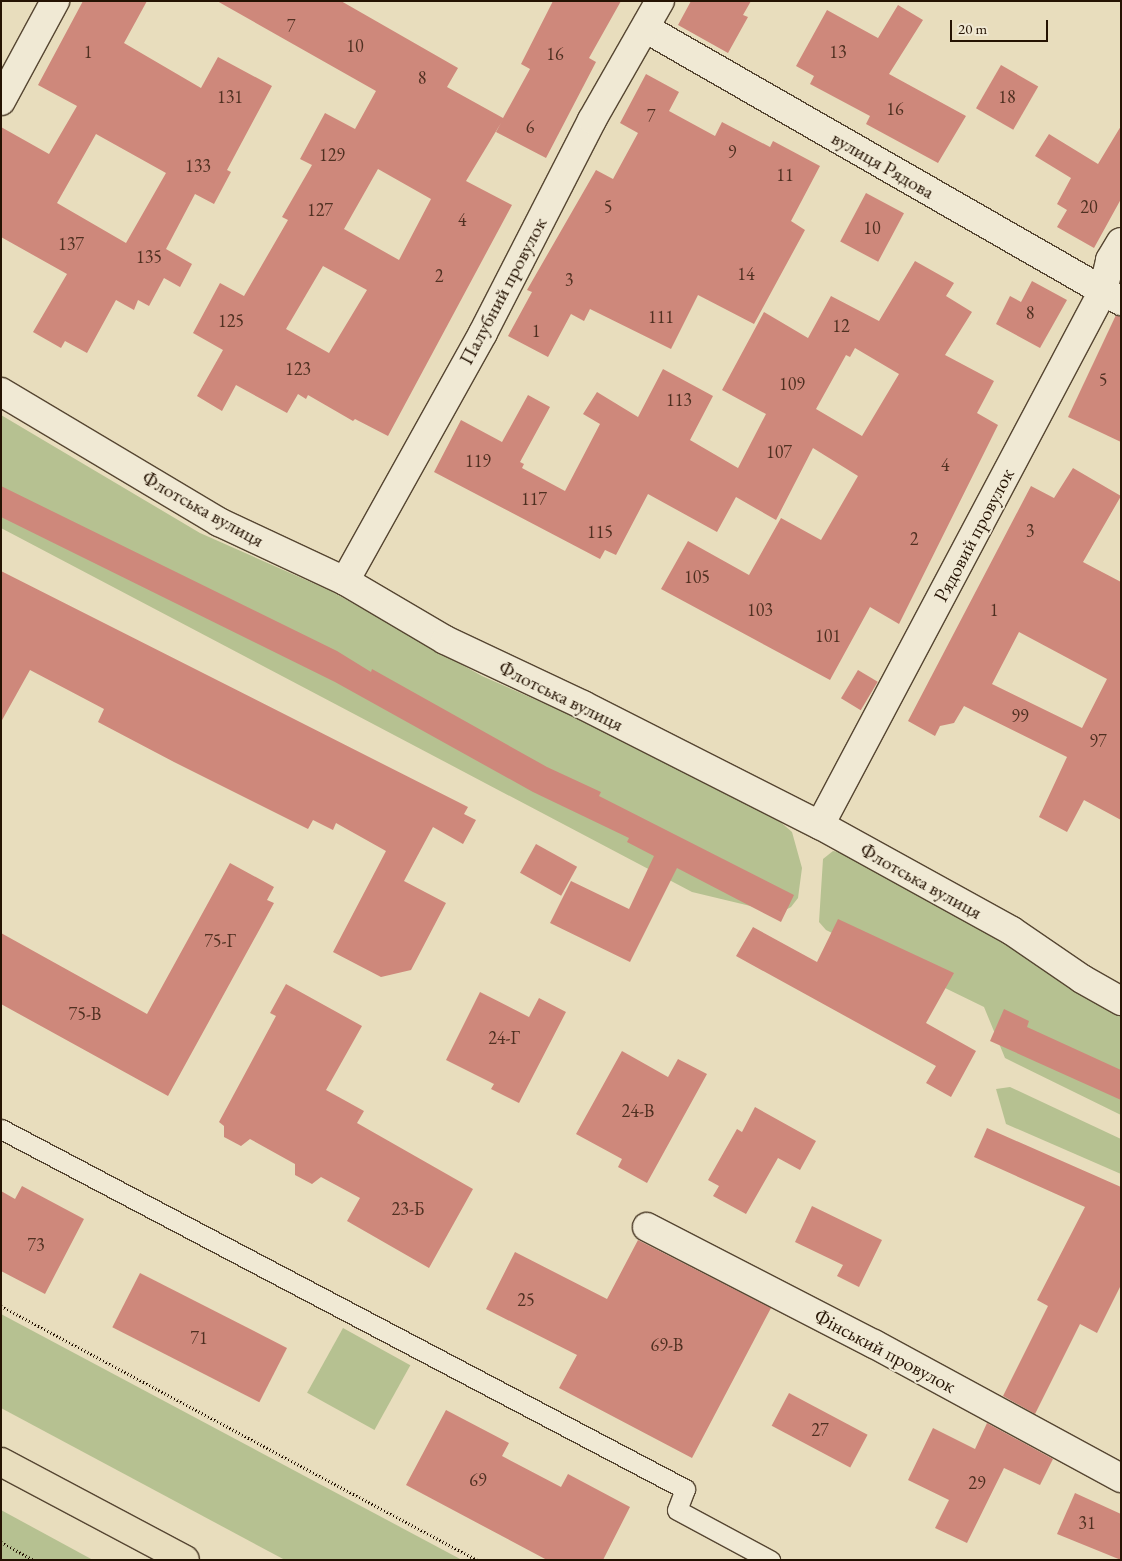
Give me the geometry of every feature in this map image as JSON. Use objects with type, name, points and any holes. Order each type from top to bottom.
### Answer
[{"type":"highway","points":[[1,1462],[185,1560]]},
{"type":"street","points":[[1,101],[55,1]]},
{"type":"street","name":"Палубний провулок","points":[[345,580],[483,333],[592,120],[660,1]]},
{"type":"street","name":"вулиця Рядова","points":[[645,28],[1112,296]]},
{"type":"street","name":"Рядовий провулок","points":[[820,825],[1112,296],[1110,260],[1121,242]]},
{"type":"street","name":"Флотська вулиця","points":[[1,392],[220,522],[345,580],[445,640],[583,705],[820,825],[1012,931],[1082,978],[1121,1001]]},
{"type":"street","name":"Фінський провулок","points":[[647,1227],[874,1344],[1121,1478]]},
{"type":"lane","points":[[1,1129],[685,1489],[677,1510],[770,1560]]},
{"type":"path","points":[[1,1306],[477,1560]]},
{"type":"path","points":[[1,1542],[34,1560]]},
{"type":"green space","points":[[1,415],[200,533],[331,591],[482,676],[573,716],[777,819],[792,832],[802,868],[798,898],[791,907],[780,913],[692,892],[1,528]]},
{"type":"green space","points":[[833,851],[845,853],[1121,1010],[1121,1115],[1005,1058],[984,1007],[826,930],[819,922],[823,859]]},
{"type":"green space","points":[[1010,1087],[1121,1139],[1121,1174],[1006,1124],[996,1089]]},
{"type":"green space","points":[[1,1314],[462,1560],[285,1560],[1,1408]]},
{"type":"green space","points":[[343,1328],[410,1365],[374,1430],[307,1393]]},
{"type":"green space","points":[[1,1510],[93,1560],[1,1560]]},
{"type":"building","points":[[83,1],[147,1],[124,43],[201,88],[218,57],[272,86],[227,170],[231,172],[214,204],[195,194],[166,249],[192,264],[180,287],[164,278],[149,306],[138,300],[134,310],[116,300],[87,353],[65,341],[61,348],[33,332],[67,274],[1,237],[1,127],[49,154],[77,106],[38,85]],"holes":[[[96,134],[166,173],[126,243],[57,203]]]},
{"type":"building","points":[[217,1],[341,1],[458,68],[447,87],[503,118],[530,69],[521,64],[553,1],[621,1],[589,58],[596,62],[546,158],[496,132],[501,123],[466,181],[512,205],[388,436],[355,419],[353,421],[308,395],[306,399],[298,394],[287,413],[236,385],[222,411],[197,396],[223,350],[193,333],[220,283],[244,296],[288,220],[282,217],[312,165],[300,159],[325,113],[355,129],[376,91]],"holes":[[[378,169],[431,199],[399,260],[344,229]],[[323,266],[367,290],[329,353],[286,329]]]},
{"type":"building","points":[[691,1],[751,1],[743,15],[748,17],[728,53],[678,25]]},
{"type":"building","points":[[898,5],[923,20],[889,74],[966,116],[938,163],[866,124],[870,116],[810,84],[814,76],[796,66],[827,10],[878,38]]},
{"type":"building","points":[[1001,65],[1038,86],[1013,130],[976,108]]},
{"type":"building","points":[[646,74],[679,92],[669,111],[715,136],[722,122],[770,147],[773,141],[820,166],[791,221],[805,230],[754,324],[698,295],[671,349],[590,309],[584,321],[571,314],[548,357],[508,336],[532,292],[527,290],[596,170],[613,179],[638,133],[620,123]]},
{"type":"building","points":[[1121,126],[1121,199],[1094,248],[1057,227],[1067,210],[1057,204],[1071,178],[1035,156],[1049,134],[1098,164]]},
{"type":"building","points":[[866,193],[904,213],[878,262],[840,242]]},
{"type":"building","points":[[915,261],[954,283],[946,296],[972,312],[945,355],[994,381],[977,413],[998,425],[899,624],[870,607],[830,680],[661,589],[688,541],[749,575],[781,518],[821,540],[858,476],[813,448],[776,520],[736,497],[717,532],[648,494],[616,555],[605,550],[600,559],[434,472],[461,420],[502,442],[528,395],[550,407],[520,462],[524,464],[522,468],[565,491],[600,424],[583,414],[597,392],[638,417],[663,369],[713,396],[690,440],[738,468],[766,414],[722,390],[764,312],[808,338],[831,296],[879,321]],"holes":[[[855,348],[899,374],[862,436],[816,409],[846,355],[850,357]]]},
{"type":"building","points":[[1032,281],[1067,300],[1040,348],[996,324],[1010,296],[1021,302]]},
{"type":"building","points":[[1116,315],[1121,317],[1121,442],[1068,417]]},
{"type":"building","points":[[1073,468],[1121,496],[1083,562],[1121,582],[1121,820],[1084,800],[1067,832],[1039,817],[1067,757],[964,706],[954,723],[940,726],[935,736],[908,721],[1031,486],[1054,498]],"holes":[[[1019,632],[1107,679],[1082,728],[992,684]]]},
{"type":"building","points":[[1,486],[337,651],[371,672],[372,669],[547,767],[601,792],[599,796],[794,895],[781,922],[677,868],[630,962],[550,923],[571,881],[629,909],[654,856],[627,842],[629,838],[533,792],[335,682],[1,517]]},
{"type":"building","points":[[1,571],[468,807],[464,814],[476,820],[463,844],[433,827],[404,881],[446,903],[411,970],[381,977],[333,952],[386,851],[336,823],[333,830],[313,820],[308,829],[174,762],[98,722],[104,709],[30,670],[1,722]]},
{"type":"building","points":[[858,670],[878,682],[861,710],[841,698]]},
{"type":"building","points":[[536,844],[577,867],[561,896],[520,873]]},
{"type":"building","points":[[230,863],[274,887],[267,900],[274,903],[168,1096],[1,1004],[1,933],[147,1014]]},
{"type":"building","points":[[838,919],[954,973],[926,1023],[976,1051],[951,1097],[926,1083],[936,1066],[736,956],[753,927],[817,962]]},
{"type":"building","points":[[286,984],[362,1026],[326,1090],[364,1111],[357,1123],[473,1189],[429,1268],[347,1221],[360,1198],[321,1177],[312,1184],[295,1175],[295,1164],[250,1139],[241,1146],[224,1137],[224,1126],[219,1122],[276,1016],[270,1013]]},
{"type":"building","points":[[480,992],[529,1017],[539,998],[566,1012],[519,1103],[491,1089],[494,1084],[446,1060]]},
{"type":"building","points":[[1004,1009],[1029,1021],[1027,1027],[1121,1070],[1121,1100],[990,1041]]},
{"type":"building","points":[[622,1051],[668,1077],[678,1059],[707,1074],[647,1183],[618,1167],[622,1159],[576,1134]]},
{"type":"building","points":[[755,1107],[816,1141],[800,1170],[778,1158],[746,1214],[713,1196],[719,1186],[708,1180],[737,1129],[742,1132]]},
{"type":"building","points":[[987,1128],[1121,1187],[1121,1285],[1097,1333],[1080,1324],[1035,1414],[1003,1396],[1048,1306],[1037,1300],[1085,1207],[974,1157]]},
{"type":"building","points":[[22,1186],[84,1219],[45,1294],[1,1271],[1,1191],[15,1199]]},
{"type":"building","points":[[812,1206],[882,1240],[859,1287],[837,1276],[843,1265],[795,1242]]},
{"type":"building","points":[[638,1240],[771,1308],[692,1458],[559,1388],[577,1355],[486,1309],[515,1252],[607,1299]]},
{"type":"building","points":[[140,1273],[287,1348],[259,1402],[112,1327]]},
{"type":"building","points":[[789,1393],[868,1435],[850,1467],[772,1426]]},
{"type":"building","points":[[446,1410],[509,1443],[502,1456],[561,1487],[568,1474],[630,1507],[603,1560],[547,1560],[406,1485]]},
{"type":"building","points":[[987,1423],[1053,1459],[1040,1485],[1004,1468],[967,1543],[935,1528],[949,1500],[908,1480],[933,1428],[975,1449]]},
{"type":"building","points":[[1075,1493],[1121,1514],[1121,1560],[1057,1534]]}]
